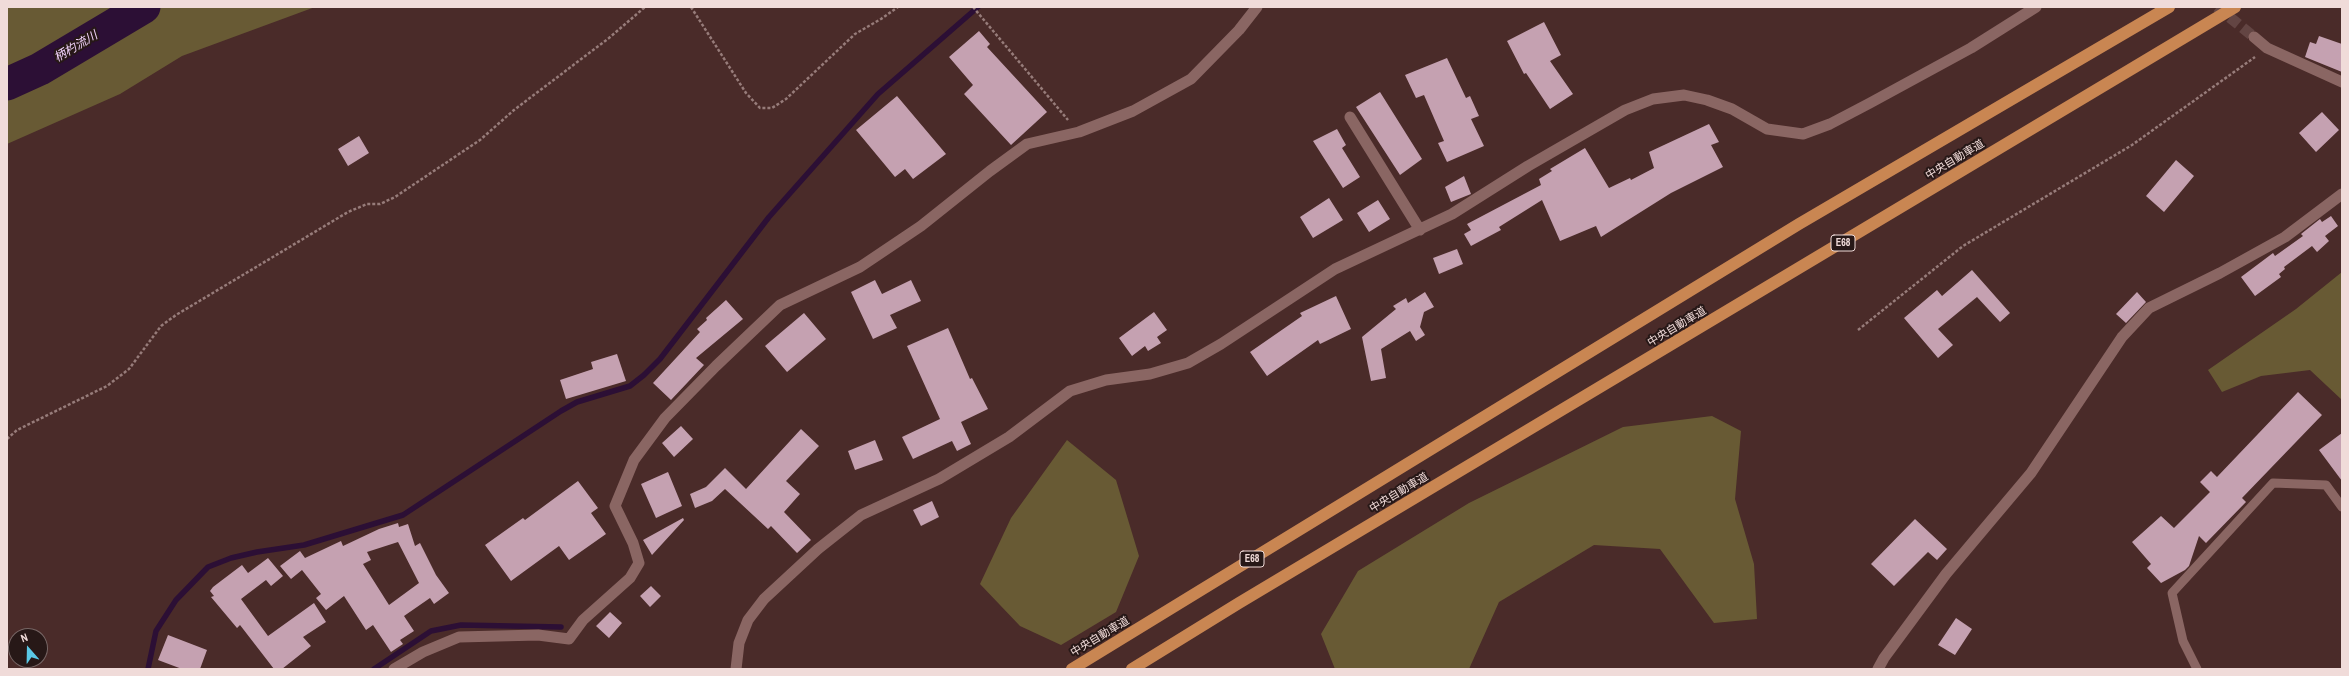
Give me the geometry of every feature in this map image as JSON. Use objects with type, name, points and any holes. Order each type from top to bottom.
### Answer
[{"type":"highway","name":"中央自動車道","points":[[1072,669],[1799,224],[2169,7]]},
{"type":"highway","name":"中央自動車道","points":[[1132,669],[1239,602],[1450,478],[2235,7]]},
{"type":"street","points":[[394,669],[422,652],[459,637],[538,635],[569,639],[582,620],[630,578],[639,563],[633,543],[615,506],[634,460],[665,418],[716,366],[780,305],[860,267],[921,226],[990,171],[1028,144],[1078,132],[1133,111],[1191,79],[1240,30],[1257,7]]},
{"type":"street","points":[[736,669],[739,643],[748,620],[764,599],[818,549],[861,515],[939,479],[1008,437],[1070,391],[1106,380],[1150,374],[1188,363],[1221,344],[1335,269],[1452,214],[1528,166],[1625,110],[1653,99],[1684,95],[1707,100],[1732,109],[1767,128],[1803,134],[1830,124],[1870,104],[1971,48],[2036,7]]},
{"type":"street","points":[[2254,37],[2267,48],[2342,82]]},
{"type":"street","points":[[1350,117],[1420,230]]},
{"type":"street","points":[[1878,669],[1946,574],[2031,473],[2122,337],[2149,308],[2220,273],[2285,237],[2342,194]]},
{"type":"lane","points":[[2197,669],[2183,641],[2172,593],[2272,483],[2326,485],[2342,507]]},
{"type":"path","points":[[7,439],[17,430],[107,386],[129,369],[161,326],[176,315],[348,212],[367,204],[380,204],[395,197],[474,144],[514,110],[609,38],[645,7]]},
{"type":"path","points":[[691,7],[746,93],[760,108],[772,108],[786,99],[855,34],[881,20],[898,7]]},
{"type":"path","points":[[973,7],[1078,132]]},
{"type":"path","points":[[1858,330],[1964,246],[2132,146],[2267,48]]},
{"type":"shaded area","points":[[7,7],[315,7],[182,56],[120,94],[7,144]]},
{"type":"shaded area","points":[[2342,272],[2342,400],[2310,370],[2261,376],[2222,392],[2208,370],[2296,309]]},
{"type":"shaded area","points":[[1712,416],[1741,431],[1735,499],[1754,564],[1757,619],[1714,623],[1660,549],[1594,545],[1499,602],[1469,669],[1335,669],[1321,634],[1358,571],[1469,503],[1623,427]]},
{"type":"shaded area","points":[[1067,440],[1116,480],[1139,556],[1116,612],[1061,645],[1020,626],[980,584],[1011,518]]},
{"type":"building","points":[[1544,22],[1561,55],[1550,61],[1573,94],[1550,109],[1526,73],[1524,74],[1507,41]]},
{"type":"building","points":[[979,31],[990,44],[987,47],[1047,112],[1011,145],[964,94],[973,85],[949,57]]},
{"type":"building","points":[[2319,36],[2342,44],[2342,72],[2305,57],[2310,42],[2316,44]]},
{"type":"building","points":[[1447,58],[1466,98],[1470,96],[1479,116],[1471,119],[1484,146],[1447,162],[1438,143],[1444,141],[1424,95],[1416,98],[1405,75]]},
{"type":"building","points":[[1380,92],[1422,159],[1400,175],[1356,107]]},
{"type":"building","points":[[897,96],[946,154],[913,179],[905,169],[895,177],[856,130]]},
{"type":"building","points":[[2322,112],[2339,130],[2316,152],[2299,133]]},
{"type":"building","points":[[1709,124],[1719,142],[1711,145],[1723,167],[1671,193],[1601,237],[1596,226],[1560,241],[1542,200],[1499,227],[1501,230],[1471,246],[1464,234],[1471,230],[1467,224],[1541,185],[1539,179],[1552,171],[1550,169],[1585,148],[1609,188],[1630,178],[1631,180],[1654,168],[1649,152]]},
{"type":"building","points":[[1337,129],[1346,145],[1342,148],[1360,177],[1343,188],[1313,141]]},
{"type":"building","points":[[359,136],[369,153],[348,166],[338,149]]},
{"type":"building","points":[[2176,160],[2194,176],[2164,212],[2146,196]]},
{"type":"building","points":[[1464,176],[1471,194],[1451,202],[1445,187]]},
{"type":"building","points":[[1329,198],[1343,220],[1313,238],[1300,217]]},
{"type":"building","points":[[1378,200],[1390,219],[1369,232],[1357,213]]},
{"type":"building","points":[[2331,216],[2338,226],[2325,236],[2329,241],[2317,252],[2312,246],[2284,267],[2285,269],[2279,274],[2281,277],[2255,296],[2241,277],[2273,253],[2275,256],[2303,236],[2301,234],[2320,219],[2322,222]]},
{"type":"building","points":[[1457,249],[1463,264],[1439,274],[1433,258]]},
{"type":"building","points":[[1972,270],[2010,313],[2000,322],[1977,297],[1938,329],[1953,345],[1938,358],[1904,318],[1937,290],[1942,296]]},
{"type":"building","points":[[875,280],[882,294],[911,280],[921,301],[890,315],[897,328],[873,339],[851,292]]},
{"type":"building","points":[[1425,292],[1434,307],[1424,312],[1420,327],[1425,335],[1416,341],[1410,331],[1381,349],[1386,378],[1371,381],[1362,337],[1396,309],[1393,306],[1406,298],[1408,303]]},
{"type":"building","points":[[2137,292],[2146,302],[2126,323],[2116,314]]},
{"type":"building","points":[[1336,296],[1351,329],[1320,344],[1318,340],[1267,376],[1250,352],[1302,316],[1300,313]]},
{"type":"building","points":[[726,300],[743,319],[696,358],[704,365],[671,400],[653,383],[700,332],[697,329],[707,320],[706,318]]},
{"type":"building","points":[[1154,312],[1167,330],[1157,337],[1161,343],[1148,351],[1145,346],[1132,356],[1119,338]]},
{"type":"building","points":[[804,313],[826,339],[787,372],[765,346]]},
{"type":"building","points":[[948,328],[970,379],[972,378],[988,409],[961,422],[971,444],[957,451],[952,441],[913,459],[902,437],[940,419],[907,346]]},
{"type":"building","points":[[617,354],[626,381],[566,399],[560,380],[593,369],[591,362]]},
{"type":"building","points":[[2298,392],[2322,415],[2242,498],[2246,502],[2206,543],[2199,536],[2189,566],[2185,570],[2161,583],[2147,568],[2151,564],[2132,542],[2161,516],[2174,528],[2210,492],[2200,482],[2211,471],[2217,477]]},
{"type":"building","points":[[681,426],[693,439],[674,457],[662,443]]},
{"type":"building","points":[[801,429],[819,446],[786,481],[800,494],[784,512],[811,540],[797,553],[771,526],[768,529],[725,489],[712,501],[695,508],[690,494],[706,487],[725,468],[746,489]]},
{"type":"building","points":[[2342,433],[2342,481],[2319,450]]},
{"type":"building","points":[[875,440],[883,460],[855,470],[848,451]]},
{"type":"building","points":[[668,472],[682,506],[656,518],[641,484]]},
{"type":"building","points":[[578,481],[598,508],[591,513],[606,534],[569,560],[559,546],[511,581],[485,545],[523,518],[525,520]]},
{"type":"building","points":[[932,501],[939,517],[921,526],[913,510]]},
{"type":"building","points":[[683,518],[684,520],[652,555],[643,540]]},
{"type":"building","points":[[1915,519],[1947,549],[1937,560],[1928,552],[1894,586],[1871,564]]},
{"type":"building","points":[[398,523],[399,527],[408,524],[415,546],[420,543],[436,575],[449,593],[434,604],[430,598],[404,616],[414,631],[400,640],[403,644],[391,652],[373,625],[366,630],[344,596],[326,610],[316,598],[321,594],[302,570],[291,579],[280,566],[300,551],[305,558],[341,541],[343,546],[379,529]],"holes":[[[398,542],[419,583],[389,605],[363,564],[371,560],[367,552]]]},
{"type":"building","points":[[268,558],[283,576],[271,586],[266,580],[241,599],[268,636],[314,603],[326,622],[303,637],[311,646],[282,669],[274,669],[240,625],[237,628],[211,597],[214,596],[210,591],[213,587],[242,565],[248,573]]},
{"type":"building","points":[[651,586],[661,596],[650,607],[640,596]]},
{"type":"building","points":[[610,612],[622,623],[609,638],[596,626]]},
{"type":"building","points":[[1956,618],[1972,629],[1955,655],[1938,645]]},
{"type":"building","points":[[168,635],[207,650],[200,669],[182,669],[158,660]]},
{"type":"waterway","name":"柄杓流川","points":[[7,84],[40,69],[144,7]]},
{"type":"waterway","points":[[148,669],[156,631],[176,600],[208,567],[231,558],[257,552],[304,545],[403,515],[561,411],[577,402],[630,386],[644,375],[660,359],[769,217],[878,94],[978,7]]},
{"type":"waterway","points":[[374,669],[431,631],[461,625],[561,627]]},
{"type":"tunnel","points":[[2217,7],[2254,37]]}]
